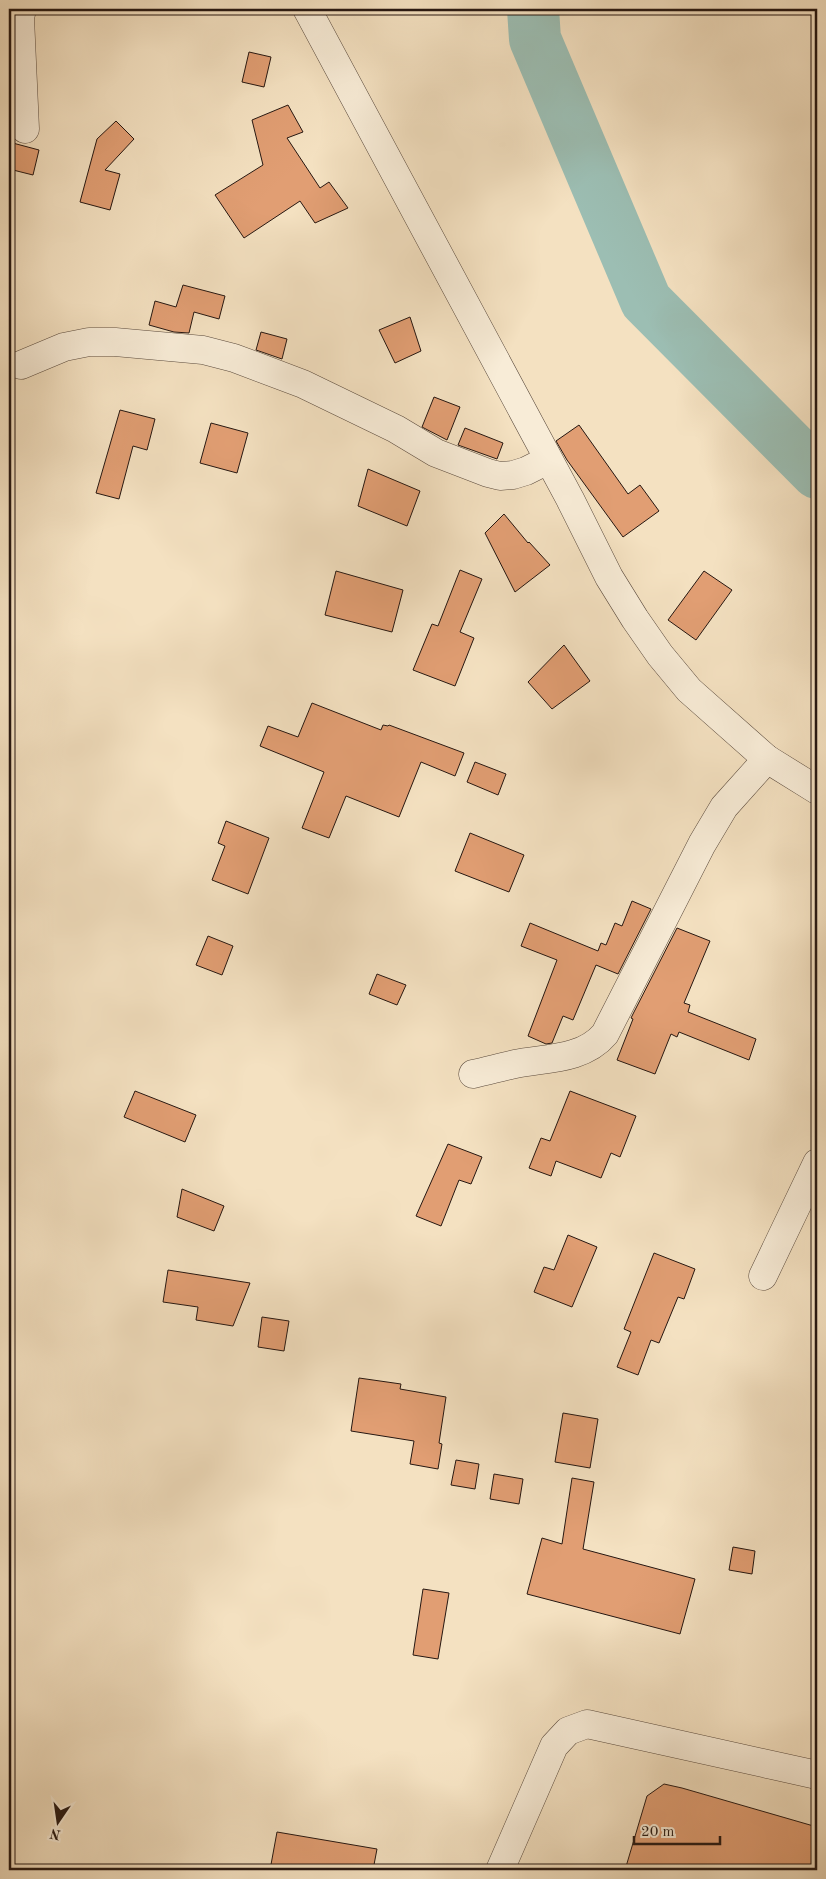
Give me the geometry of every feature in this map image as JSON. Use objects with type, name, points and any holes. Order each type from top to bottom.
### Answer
[{"type":"street","points":[[22,9],[20,18],[25,129]]},
{"type":"street","points":[[307,9],[570,499],[609,577],[635,619],[660,655],[688,690],[766,759],[817,790]]},
{"type":"street","points":[[21,365],[64,347],[89,342],[115,342],[203,350],[234,358],[302,384],[396,430],[436,453],[488,473],[500,476],[513,475],[548,460]]},
{"type":"street","points":[[473,1074],[515,1064],[571,1055],[598,1043],[605,1034],[724,807],[766,759]]},
{"type":"street","points":[[763,1276],[817,1163]]},
{"type":"street","points":[[500,1870],[554,1746],[568,1731],[587,1724],[817,1775]]},
{"type":"building","points":[[249,52],[271,57],[264,87],[242,82]]},
{"type":"building","points":[[288,105],[303,132],[287,138],[320,188],[329,182],[348,208],[315,223],[300,201],[244,238],[215,195],[263,165],[252,120]]},
{"type":"building","points":[[116,121],[134,139],[105,170],[120,174],[110,210],[80,202],[97,139]]},
{"type":"building","points":[[9,142],[39,150],[33,175],[9,169]]},
{"type":"building","points":[[183,285],[225,296],[219,319],[194,312],[189,333],[174,332],[149,325],[155,301],[176,307]]},
{"type":"building","points":[[410,317],[421,351],[395,363],[379,330]]},
{"type":"building","points":[[261,332],[287,339],[282,359],[256,350]]},
{"type":"building","points":[[434,397],[460,407],[447,440],[422,427]]},
{"type":"building","points":[[120,410],[155,419],[147,450],[133,446],[119,499],[96,493]]},
{"type":"building","points":[[211,423],[248,433],[237,473],[200,463]]},
{"type":"building","points":[[579,425],[628,494],[640,485],[659,511],[623,537],[567,460],[556,441]]},
{"type":"building","points":[[465,428],[503,443],[497,459],[458,445]]},
{"type":"building","points":[[368,469],[420,491],[407,526],[358,506]]},
{"type":"building","points":[[504,514],[528,543],[550,565],[515,592],[485,533]]},
{"type":"building","points":[[460,570],[482,579],[460,632],[474,638],[455,686],[413,670],[432,624],[438,626]]},
{"type":"building","points":[[336,571],[403,590],[392,632],[325,615]]},
{"type":"building","points":[[704,571],[732,590],[696,640],[668,620]]},
{"type":"building","points":[[564,645],[590,681],[552,709],[528,682]]},
{"type":"building","points":[[312,703],[381,730],[383,725],[389,725],[464,753],[455,776],[421,762],[399,817],[346,796],[329,838],[302,828],[324,772],[260,746],[268,726],[298,737]]},
{"type":"building","points":[[475,762],[506,774],[498,795],[467,782]]},
{"type":"building","points":[[226,821],[269,838],[248,894],[212,880],[225,846],[218,843]]},
{"type":"building","points":[[470,833],[524,855],[509,892],[455,871]]},
{"type":"building","points":[[632,901],[651,909],[618,974],[596,965],[573,1020],[563,1016],[552,1043],[546,1044],[528,1036],[557,960],[521,946],[530,923],[598,951],[601,943],[606,945],[615,923],[622,926]]},
{"type":"building","points":[[677,928],[710,941],[684,1003],[690,1005],[688,1012],[756,1039],[749,1060],[679,1032],[677,1037],[671,1034],[655,1074],[617,1060],[633,1019],[631,1018]]},
{"type":"building","points":[[208,936],[233,946],[222,975],[196,965]]},
{"type":"building","points":[[377,974],[406,985],[397,1005],[369,994]]},
{"type":"building","points":[[135,1091],[196,1115],[185,1142],[124,1117]]},
{"type":"building","points":[[570,1091],[636,1116],[620,1157],[611,1153],[601,1178],[556,1161],[551,1176],[529,1168],[541,1138],[550,1141]]},
{"type":"building","points":[[448,1144],[482,1157],[471,1184],[459,1180],[441,1226],[416,1216]]},
{"type":"building","points":[[182,1189],[224,1206],[214,1231],[177,1217]]},
{"type":"building","points":[[568,1235],[597,1247],[572,1307],[534,1292],[544,1267],[554,1270]]},
{"type":"building","points":[[654,1253],[695,1269],[684,1299],[678,1297],[659,1343],[651,1340],[638,1375],[617,1367],[631,1332],[624,1329]]},
{"type":"building","points":[[168,1270],[250,1283],[233,1326],[196,1320],[198,1307],[163,1302]]},
{"type":"building","points":[[262,1317],[289,1321],[284,1351],[258,1347]]},
{"type":"building","points":[[359,1378],[401,1384],[400,1389],[446,1397],[439,1443],[442,1444],[438,1469],[410,1464],[414,1441],[351,1431]]},
{"type":"building","points":[[563,1413],[598,1419],[590,1468],[555,1462]]},
{"type":"building","points":[[456,1460],[479,1464],[475,1489],[451,1485]]},
{"type":"building","points":[[494,1474],[523,1479],[519,1504],[490,1499]]},
{"type":"building","points":[[572,1478],[594,1482],[583,1549],[695,1579],[680,1634],[527,1594],[542,1538],[562,1544]]},
{"type":"building","points":[[733,1547],[755,1551],[752,1574],[729,1570]]},
{"type":"building","points":[[423,1589],[449,1593],[438,1659],[413,1655]]},
{"type":"building","points":[[664,1784],[817,1827],[817,1870],[625,1870],[647,1796]]},
{"type":"building","points":[[277,1832],[377,1849],[373,1870],[270,1870]]},
{"type":"waterway","points":[[533,9],[535,39],[646,301],[817,473]]}]
